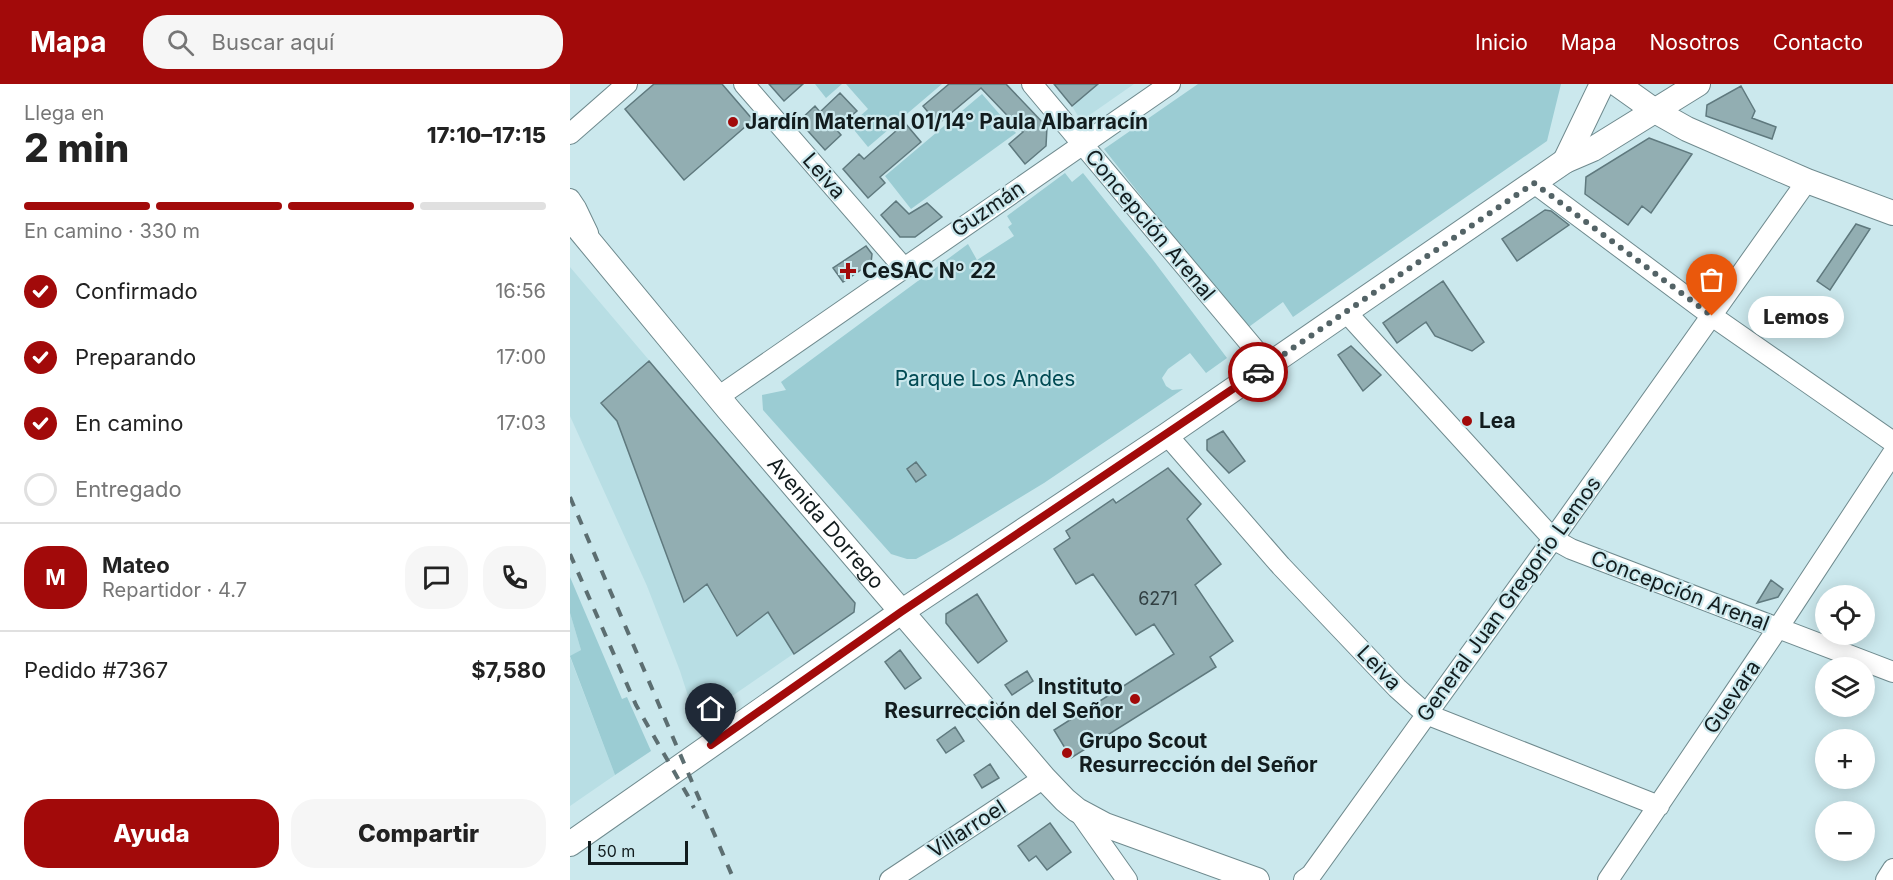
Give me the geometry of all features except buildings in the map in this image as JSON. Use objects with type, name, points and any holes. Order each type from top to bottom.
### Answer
[{"type":"main road","points":[[1566,161],[1602,84]]},
{"type":"main road","points":[[1617,84],[1655,111],[1687,129],[1808,181],[1893,213]]},
{"type":"main road","points":[[570,844],[901,612],[1167,435],[1566,161],[1593,149],[1698,84]]},
{"type":"main road","name":"Avenida Dorrego","points":[[570,218],[718,397],[1065,800],[1077,810],[1106,825],[1257,880]]},
{"type":"street","points":[[570,134],[627,84]]},
{"type":"street","name":"Leiva","points":[[744,84],[903,267]]},
{"type":"street","name":"Concepción Arenal","points":[[1032,84],[1268,365]]},
{"type":"street","name":"Guzmán","points":[[718,397],[1170,84]]},
{"type":"street","name":"General Juan Gregorio Lemos","points":[[1304,880],[1311,875],[1808,181]]},
{"type":"street","points":[[1534,183],[1712,316],[1893,442]]},
{"type":"street","name":"Avenida Dorrego","points":[[570,199],[594,246]]},
{"type":"street","points":[[570,237],[594,246]]},
{"type":"street","name":"Concepción Arenal","points":[[1346,312],[1553,539],[1571,549],[1893,672]]},
{"type":"street","name":"Leiva","points":[[1167,435],[1281,566],[1397,688],[1426,714],[1659,806]]},
{"type":"street","name":"Guevara","points":[[1608,880],[1893,453]]},
{"type":"street","name":"Villarroel","points":[[890,880],[1044,778]]},
{"type":"street","points":[[1077,810],[1127,880]]},
{"type":"street","points":[[1886,880],[1893,869]]},
{"type":"shaded area","points":[[1054,84],[1134,84],[1081,121]]},
{"type":"shaded area","points":[[570,267],[855,603],[854,612],[696,721],[680,671],[647,586],[570,416]]},
{"type":"shaded area","points":[[570,613],[581,650],[570,657]]},
{"type":"shaded area","points":[[570,657],[615,775],[570,806]]},
{"type":"green space","points":[[815,84],[842,84],[826,98]]},
{"type":"green space","points":[[846,84],[942,84],[868,147],[850,125],[868,109]]},
{"type":"green space","points":[[1198,84],[1561,84],[1547,141],[1293,317],[1283,302],[1246,329],[1104,149]]},
{"type":"green space","points":[[982,94],[1016,133],[911,209],[885,176]]},
{"type":"green space","name":"Parque Los Andes","points":[[1065,173],[1072,182],[1083,173],[1153,260],[1227,358],[1206,373],[1190,353],[1168,369],[1162,378],[1166,386],[1172,390],[1183,389],[1044,483],[916,559],[891,554],[763,410],[762,395],[786,390],[781,382],[968,244],[977,260],[1014,236],[1008,227],[1012,224],[1007,216]]},
{"type":"green space","points":[[570,577],[622,699],[627,697],[651,751],[615,775],[570,656],[581,650],[570,613]]},
{"type":"railway","points":[[570,497],[734,880]]},
{"type":"railway","points":[[570,554],[636,705],[694,808]]},
{"type":"way so far","points":[[1258,372],[1534,183],[1712,316]]},
{"type":"place","name":"Jardín Maternal 01/14° Paula Albarracín","points":[[733,122]]},
{"type":"place","name":"CeSAC Nº 22","points":[[848,271]]},
{"type":"place","name":"Lemos","points":[[1712,316]]},
{"type":"place","name":"Lea","points":[[1467,421]]},
{"type":"place","name":"Instituto Resurrección del Señor","points":[[1135,699]]},
{"type":"place","name":"Grupo Scout Resurrección del Señor","points":[[1067,753]]},
{"type":"route","points":[[711,745],[901,612],[1258,372]]}]
